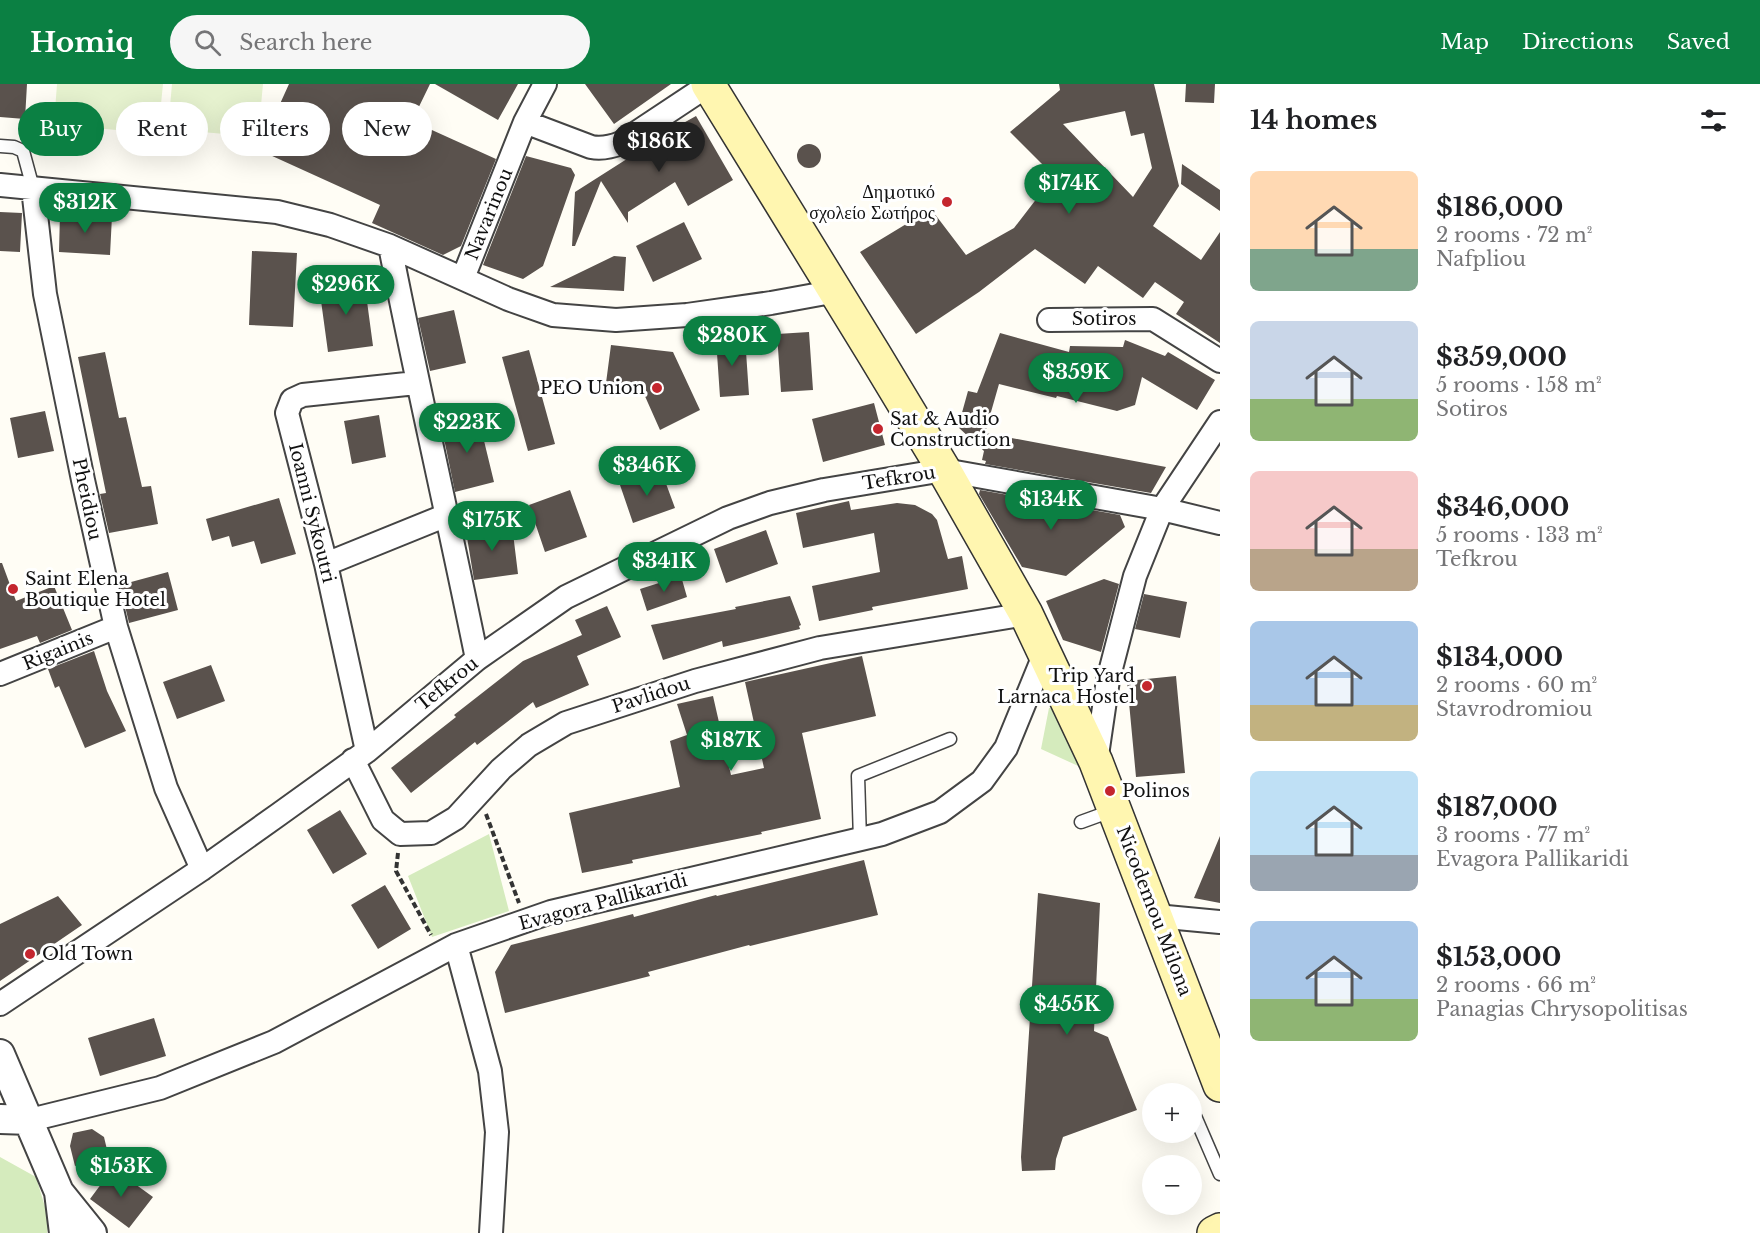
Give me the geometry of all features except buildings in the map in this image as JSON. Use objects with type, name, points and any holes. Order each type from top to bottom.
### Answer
[{"type":"main road","name":"Nicodemou Milona","points":[[709,84],[837,291],[944,470],[1026,614],[1096,762],[1220,1085]]},
{"type":"main road","points":[[1214,1233],[1220,1230]]},
{"type":"street","name":"Navarinou","points":[[463,278],[525,122],[545,84]]},
{"type":"street","points":[[525,122],[591,147],[612,146],[621,143],[709,84]]},
{"type":"street","points":[[0,185],[277,212],[330,225],[390,246],[508,298],[553,315],[616,320],[687,315],[837,291]]},
{"type":"street","name":"Pheidiou","points":[[33,188],[45,294],[116,627],[166,788],[202,869]]},
{"type":"street","points":[[390,246],[417,383],[477,659]]},
{"type":"street","name":"Sotiros","points":[[1048,320],[1153,319],[1220,361]]},
{"type":"street","name":"Ioanni Sykoutri","points":[[360,755],[326,564],[287,413],[292,400],[303,395],[417,383]]},
{"type":"street","points":[[1096,762],[1108,680],[1135,576],[1162,509],[1220,422]]},
{"type":"street","name":"Tefkrou","points":[[0,1004],[202,869],[360,755],[477,659],[566,597],[728,518],[770,503],[824,490],[944,470],[1162,509],[1220,523]]},
{"type":"street","points":[[326,564],[447,515]]},
{"type":"street","name":"Pavlidou","points":[[400,834],[431,833],[456,818],[501,769],[529,745],[566,723],[695,681],[820,648],[1026,614]]},
{"type":"street","name":"Rigainis","points":[[0,674],[116,627]]},
{"type":"street","name":"Evagora Pallikaridi","points":[[30,1120],[160,1088],[274,1042],[448,950],[526,920],[551,912],[860,840],[940,812],[982,781],[1006,748],[1045,653]]},
{"type":"street","points":[[360,755],[383,820],[400,834]]},
{"type":"street","points":[[1156,916],[1220,922]]},
{"type":"street","points":[[448,950],[490,1071],[497,1132],[491,1233]]},
{"type":"street","points":[[0,1054],[59,1192],[64,1233]]},
{"type":"street","points":[[0,1119],[30,1120]]},
{"type":"street","points":[[59,1192],[92,1233]]},
{"type":"lane","points":[[0,146],[14,147],[23,151],[33,188]]},
{"type":"lane","points":[[860,840],[858,776],[950,739]]},
{"type":"lane","points":[[1082,822],[1115,810]]},
{"type":"lane","points":[[1202,1132],[1220,1174]]},
{"type":"path","points":[[478,793],[526,920]]},
{"type":"path","points":[[400,834],[396,871],[448,950]]},
{"type":"green space","points":[[57,84],[163,84],[161,102],[116,102],[116,130],[104,129],[104,102],[56,102]]},
{"type":"green space","points":[[172,84],[263,84],[261,102],[220,102],[220,134],[208,133],[208,102],[170,102]]},
{"type":"green space","points":[[1049,708],[1065,708],[1087,770],[1041,749]]},
{"type":"green space","points":[[489,834],[509,911],[432,937],[408,876]]},
{"type":"green space","points":[[0,1157],[36,1177],[49,1220],[47,1233],[0,1233]]},
{"type":"place","name":"Δημοτικό σχολείο Σωτήρος","points":[[947,202]]},
{"type":"place","name":"PEO Union","points":[[657,388]]},
{"type":"place","name":"Sat & Audio Construction","points":[[878,429]]},
{"type":"place","name":"Saint Elena Boutique Hotel","points":[[13,589]]},
{"type":"place","name":"Trip Yard Larnaca Hostel","points":[[1147,686]]},
{"type":"place","name":"Polinos","points":[[1110,791]]},
{"type":"place","name":"Old Town","points":[[30,954]]}]
